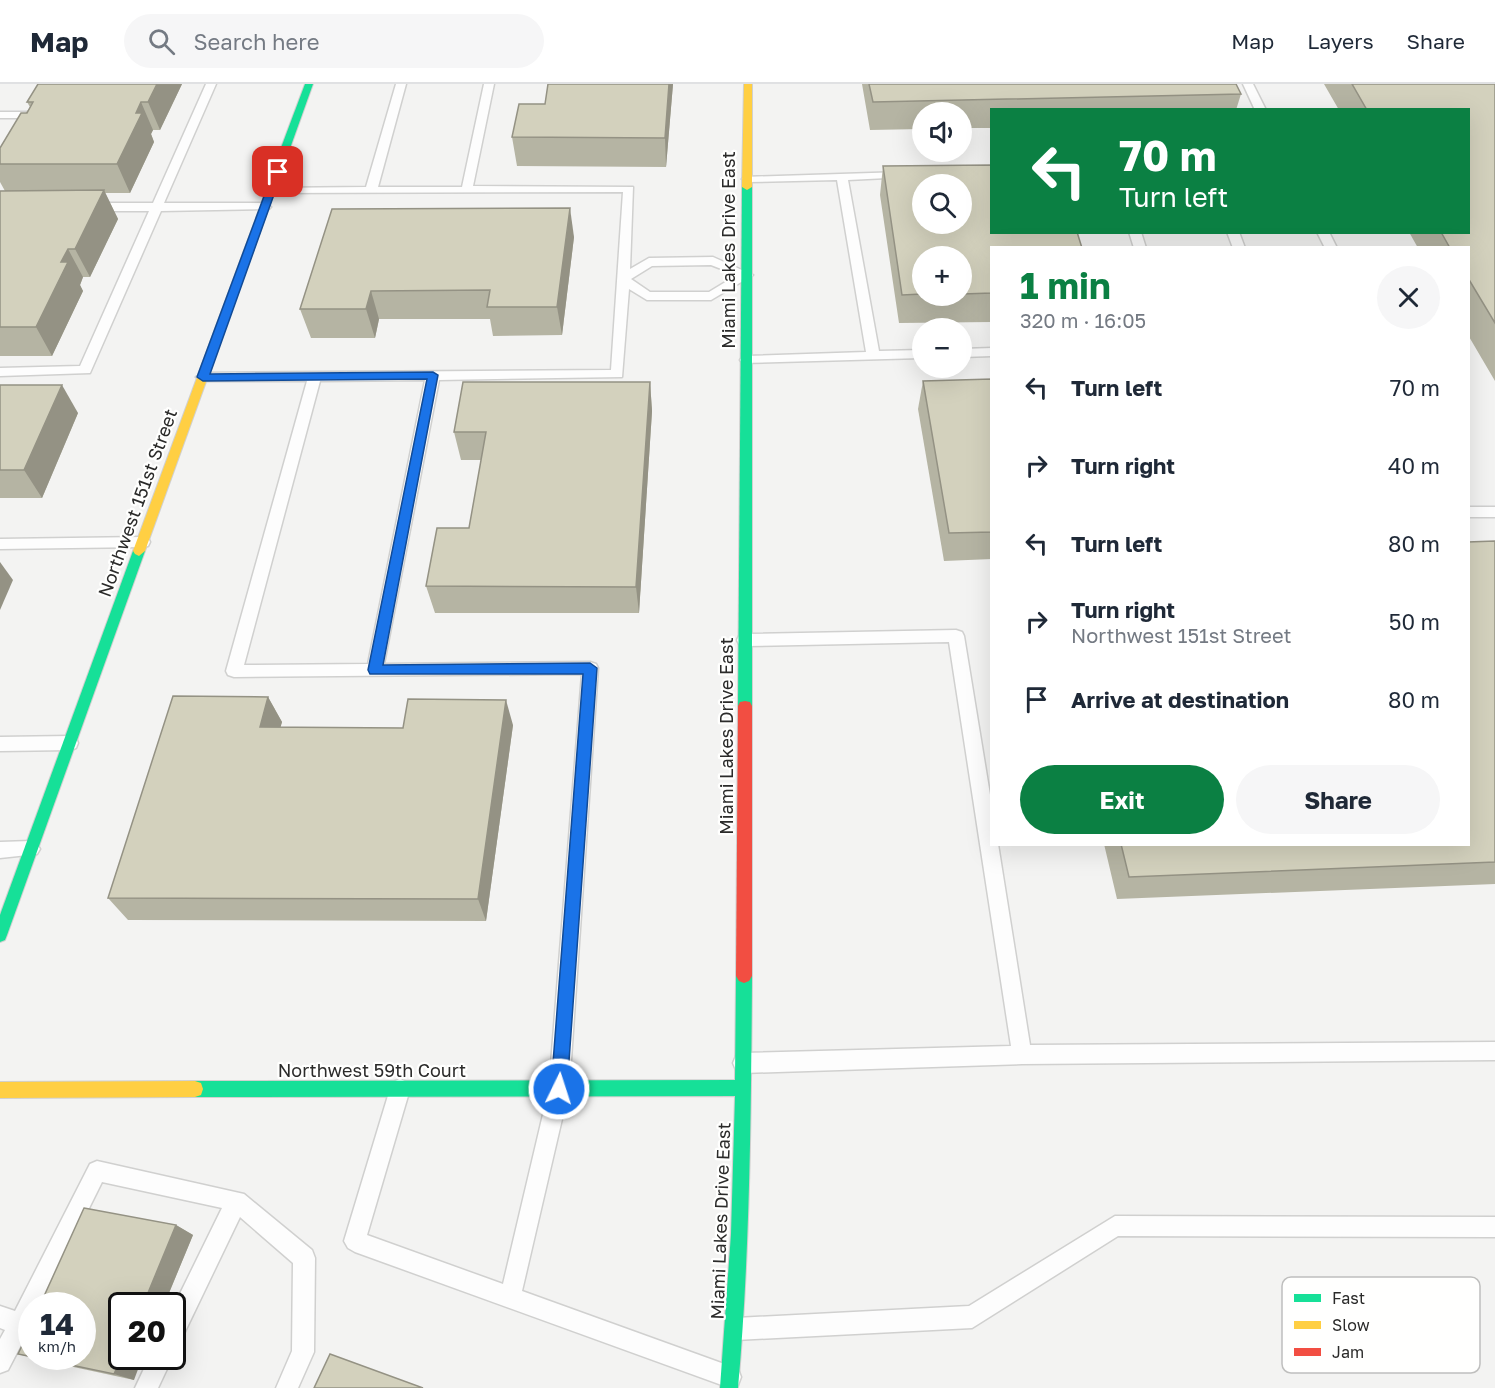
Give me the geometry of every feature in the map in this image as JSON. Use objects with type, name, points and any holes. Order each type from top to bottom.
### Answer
[{"type":"street","name":"Northwest 151st Street","points":[[0,935],[309,84]]},
{"type":"street","name":"Miami Lakes Drive East","points":[[730,1382],[735,1329],[743,1088],[748,84]]},
{"type":"street","name":"Northwest 59th Court","points":[[0,1090],[743,1088]]},
{"type":"lane","points":[[0,372],[85,370],[211,84]]},
{"type":"lane","points":[[371,190],[401,84]]},
{"type":"lane","points":[[467,190],[489,84]]},
{"type":"lane","points":[[1248,84],[1260,108]]},
{"type":"lane","points":[[0,115],[33,115],[21,135]]},
{"type":"lane","points":[[748,179],[911,174]]},
{"type":"lane","points":[[842,176],[873,356]]},
{"type":"lane","points":[[203,377],[616,374],[629,189],[271,191]]},
{"type":"lane","points":[[79,207],[265,207]]},
{"type":"lane","points":[[623,279],[649,261],[713,261],[747,275]]},
{"type":"lane","points":[[623,279],[646,296],[711,296],[747,275]]},
{"type":"lane","points":[[972,353],[990,352]]},
{"type":"lane","points":[[747,360],[912,354]]},
{"type":"lane","points":[[375,670],[433,375]]},
{"type":"lane","points":[[315,376],[234,671],[590,668],[559,1089],[510,1298]]},
{"type":"lane","points":[[1470,512],[1495,512]]},
{"type":"lane","points":[[0,544],[142,542]]},
{"type":"lane","points":[[746,640],[956,636],[1022,1055]]},
{"type":"lane","points":[[0,744],[70,743]]},
{"type":"lane","points":[[0,850],[31,849]]},
{"type":"lane","points":[[743,1063],[1022,1055],[1495,1051]]},
{"type":"lane","points":[[400,1089],[355,1241],[730,1382]]},
{"type":"lane","points":[[0,1362],[10,1321],[97,1171],[237,1201],[304,1258],[303,1352],[287,1388]]},
{"type":"lane","points":[[186,1305],[237,1201]]},
{"type":"lane","points":[[735,1329],[972,1317],[1115,1226],[1495,1227]]},
{"type":"lane","points":[[146,1388],[155,1370]]},
{"type":"building","points":[[38,84],[157,84],[148,102],[141,102],[136,113],[142,113],[117,164],[0,164],[0,148],[21,113],[27,113],[33,102],[27,102]]},
{"type":"building","points":[[548,84],[669,84],[665,138],[512,137],[519,104],[545,104]]},
{"type":"building","points":[[869,84],[1236,84],[1241,94],[873,102]]},
{"type":"building","points":[[1352,84],[1495,84],[1495,323],[1470,281],[1470,246],[1449,246],[1442,234],[1470,234],[1470,108],[1366,108]]},
{"type":"building","points":[[990,165],[990,234],[1078,234],[1081,246],[990,246],[990,293],[972,294],[972,246],[912,246],[912,294],[902,295],[883,166]]},
{"type":"building","points":[[104,190],[75,249],[68,249],[61,262],[68,262],[36,327],[0,327],[0,191]]},
{"type":"building","points":[[570,208],[557,307],[487,307],[490,290],[371,291],[366,309],[300,309],[332,209]]},
{"type":"building","points":[[990,379],[990,532],[949,533],[923,381]]},
{"type":"building","points":[[463,382],[650,382],[636,587],[426,586],[437,528],[469,528],[486,432],[454,432]]},
{"type":"building","points":[[0,385],[62,385],[24,470],[0,470]]},
{"type":"building","points":[[1495,541],[1495,862],[1129,877],[1121,846],[1470,846],[1470,542]]},
{"type":"building","points":[[173,696],[268,697],[260,727],[403,728],[408,699],[506,700],[478,899],[108,898]]},
{"type":"building","points":[[84,1208],[176,1225],[148,1292],[108,1292],[108,1370],[116,1370],[114,1374],[95,1370],[96,1292],[46,1292]]},
{"type":"building","points":[[330,1354],[423,1388],[314,1388]]},
{"type":"traffic: fast","points":[[269,193],[309,84]]},
{"type":"traffic: fast","points":[[745,706],[747,187]]},
{"type":"traffic: fast","points":[[0,935],[139,551]]},
{"type":"traffic: fast","points":[[729,1388],[740,1234],[744,976]]},
{"type":"traffic: fast","points":[[195,1089],[743,1088]]},
{"type":"traffic: slow","points":[[747,187],[748,84]]},
{"type":"traffic: slow","points":[[139,551],[269,193]]},
{"type":"traffic: slow","points":[[0,1090],[195,1089]]},
{"type":"traffic: jam","points":[[744,976],[745,706]]},
{"type":"route","points":[[278,172],[203,377],[433,375],[375,670],[590,668],[559,1089]]}]
